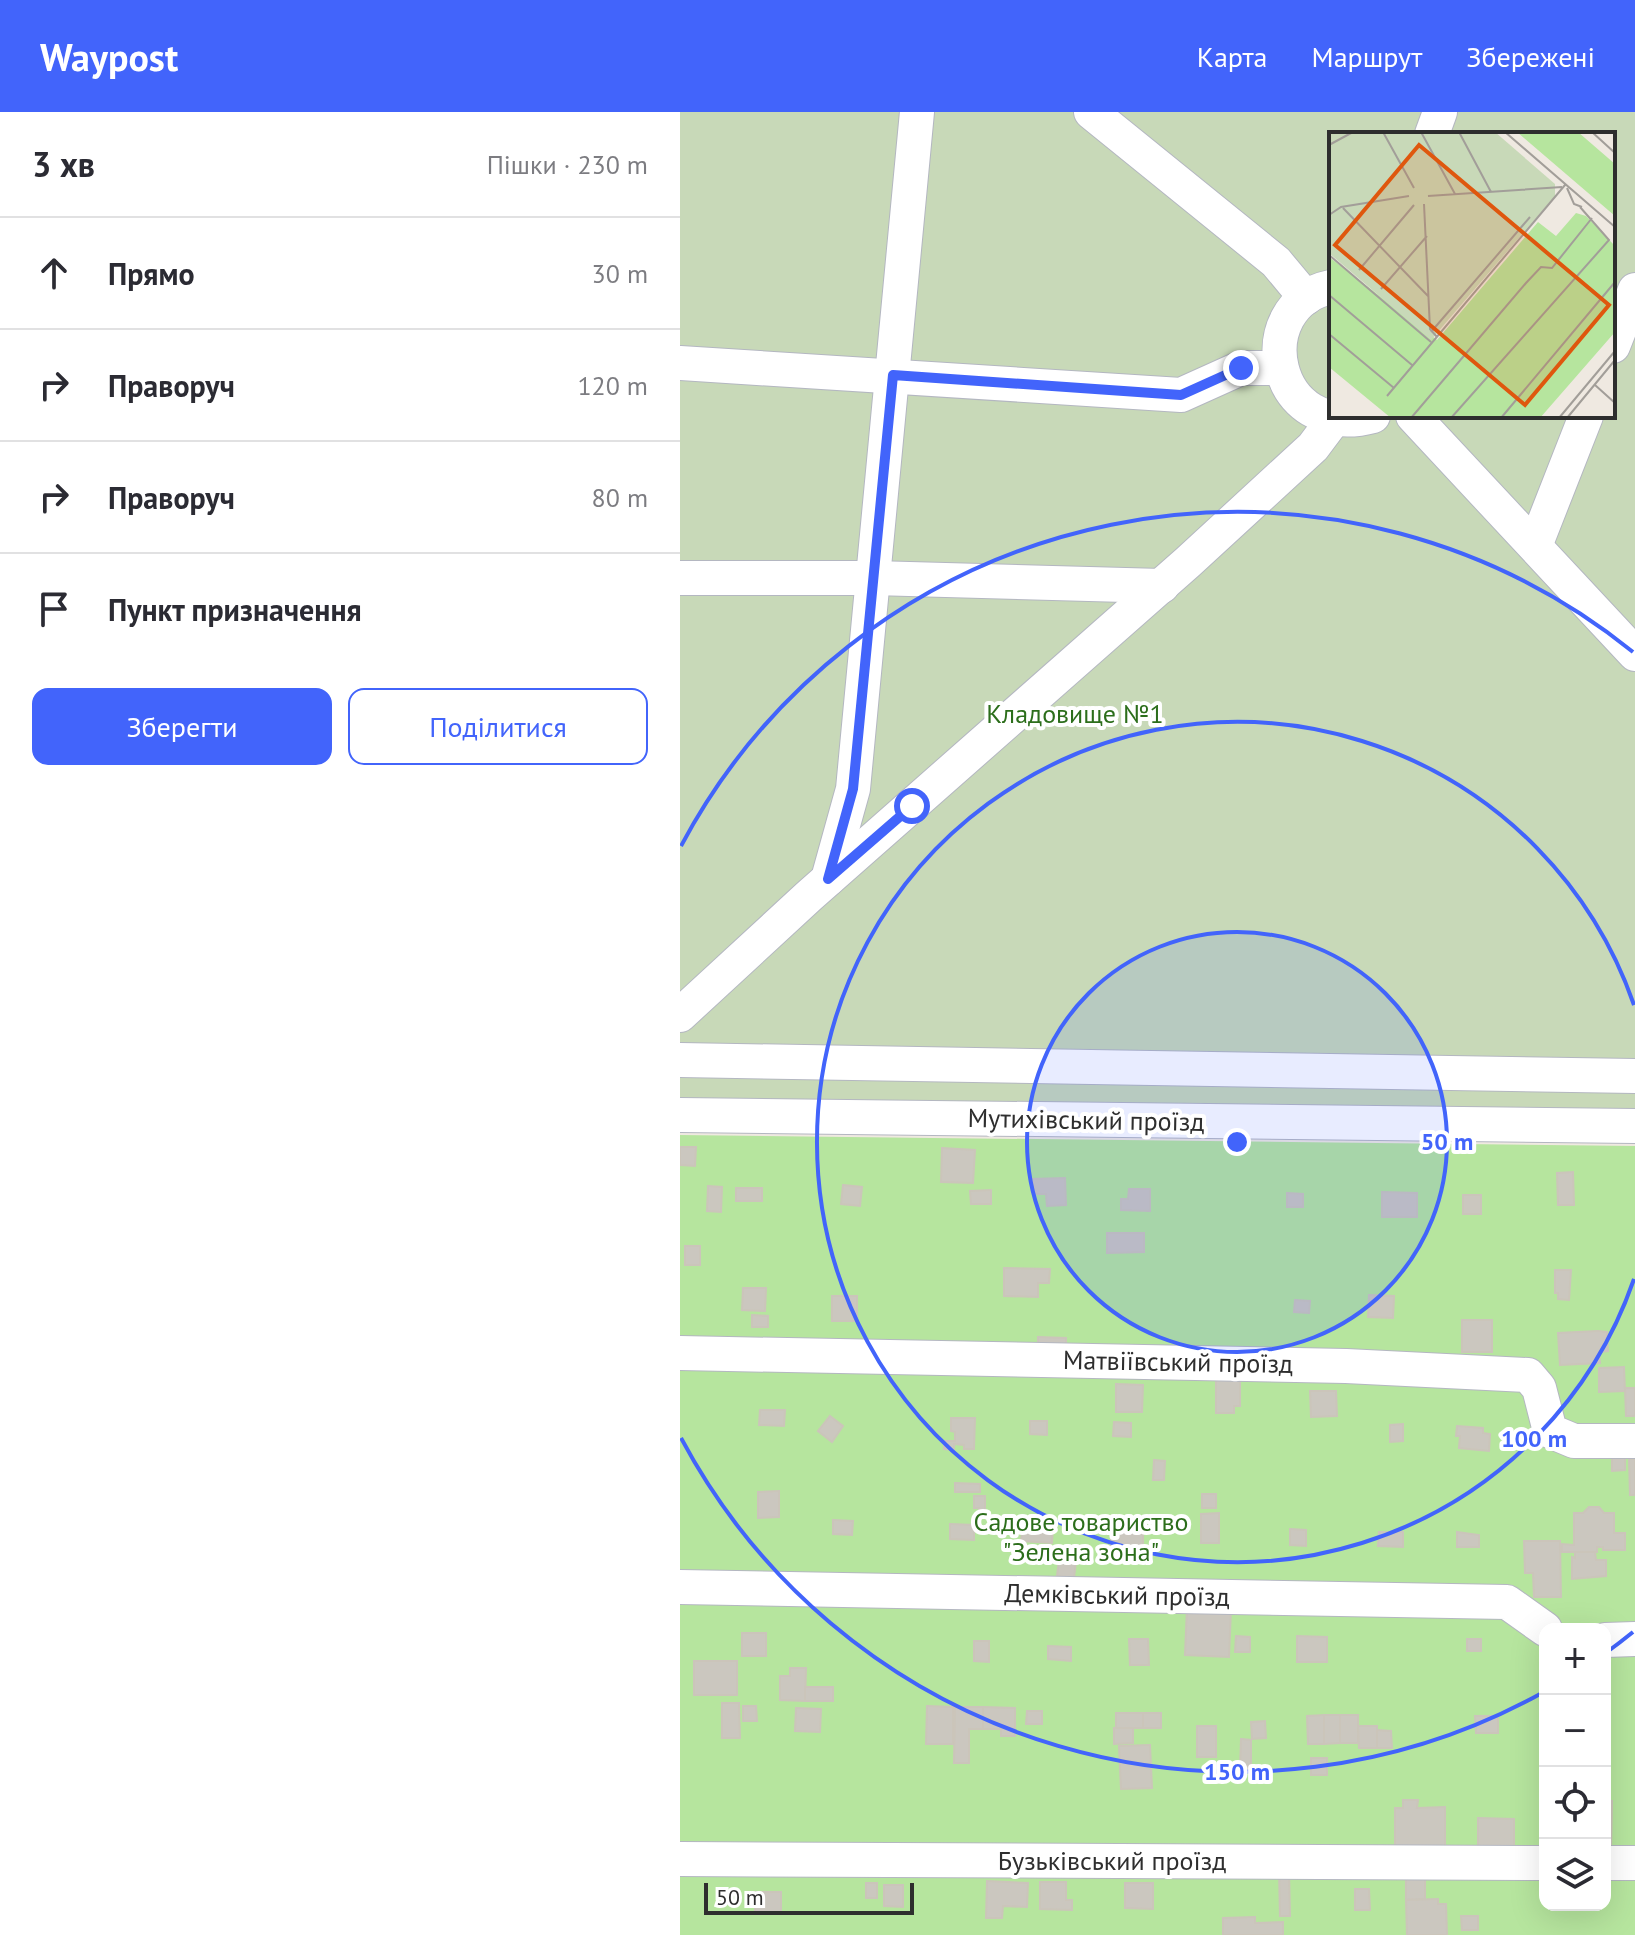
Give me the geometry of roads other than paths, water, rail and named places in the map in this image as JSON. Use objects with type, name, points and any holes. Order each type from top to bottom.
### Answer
[{"type":"lane","points":[[828,879],[853,789],[917,112]]},
{"type":"lane","points":[[1091,112],[1276,262],[1318,292],[1292,312],[1283,329],[1279,348],[1281,368],[1288,386],[1299,401],[1315,413],[1329,417]]},
{"type":"lane","points":[[1433,132],[1440,112]]},
{"type":"lane","points":[[1615,341],[1635,290]]},
{"type":"lane","points":[[680,363],[1181,395],[1241,368],[1281,368]]},
{"type":"lane","points":[[1331,418],[1353,421],[1365,418]]},
{"type":"lane","points":[[1415,418],[1635,654]]},
{"type":"lane","points":[[1535,546],[1585,418]]},
{"type":"lane","points":[[680,1015],[828,879],[1162,586],[1313,447],[1334,419]]},
{"type":"lane","points":[[680,578],[873,578],[1162,586]]},
{"type":"lane","points":[[680,1060],[1635,1076]]},
{"type":"lane","name":"Мутихівський проїзд","points":[[680,1115],[1635,1126]]},
{"type":"lane","name":"Матвіївський проїзд","points":[[680,1353],[1356,1366],[1528,1375],[1539,1388],[1550,1431],[1574,1441],[1635,1441]]},
{"type":"lane","name":"Демківський проїзд","points":[[680,1587],[1507,1602],[1539,1625]]},
{"type":"lane","points":[[1611,1640],[1635,1639]]},
{"type":"lane","name":"Бузьківський проїзд","points":[[680,1859],[1539,1863]]},
{"type":"lane","points":[[1611,1863],[1635,1863]]},
{"type":"park label","name":"Кладовище №1","points":[[1075,714]]},
{"type":"park label","name":"Садове товариство \"Зелена зона\"","points":[[1081,1537]]}]
